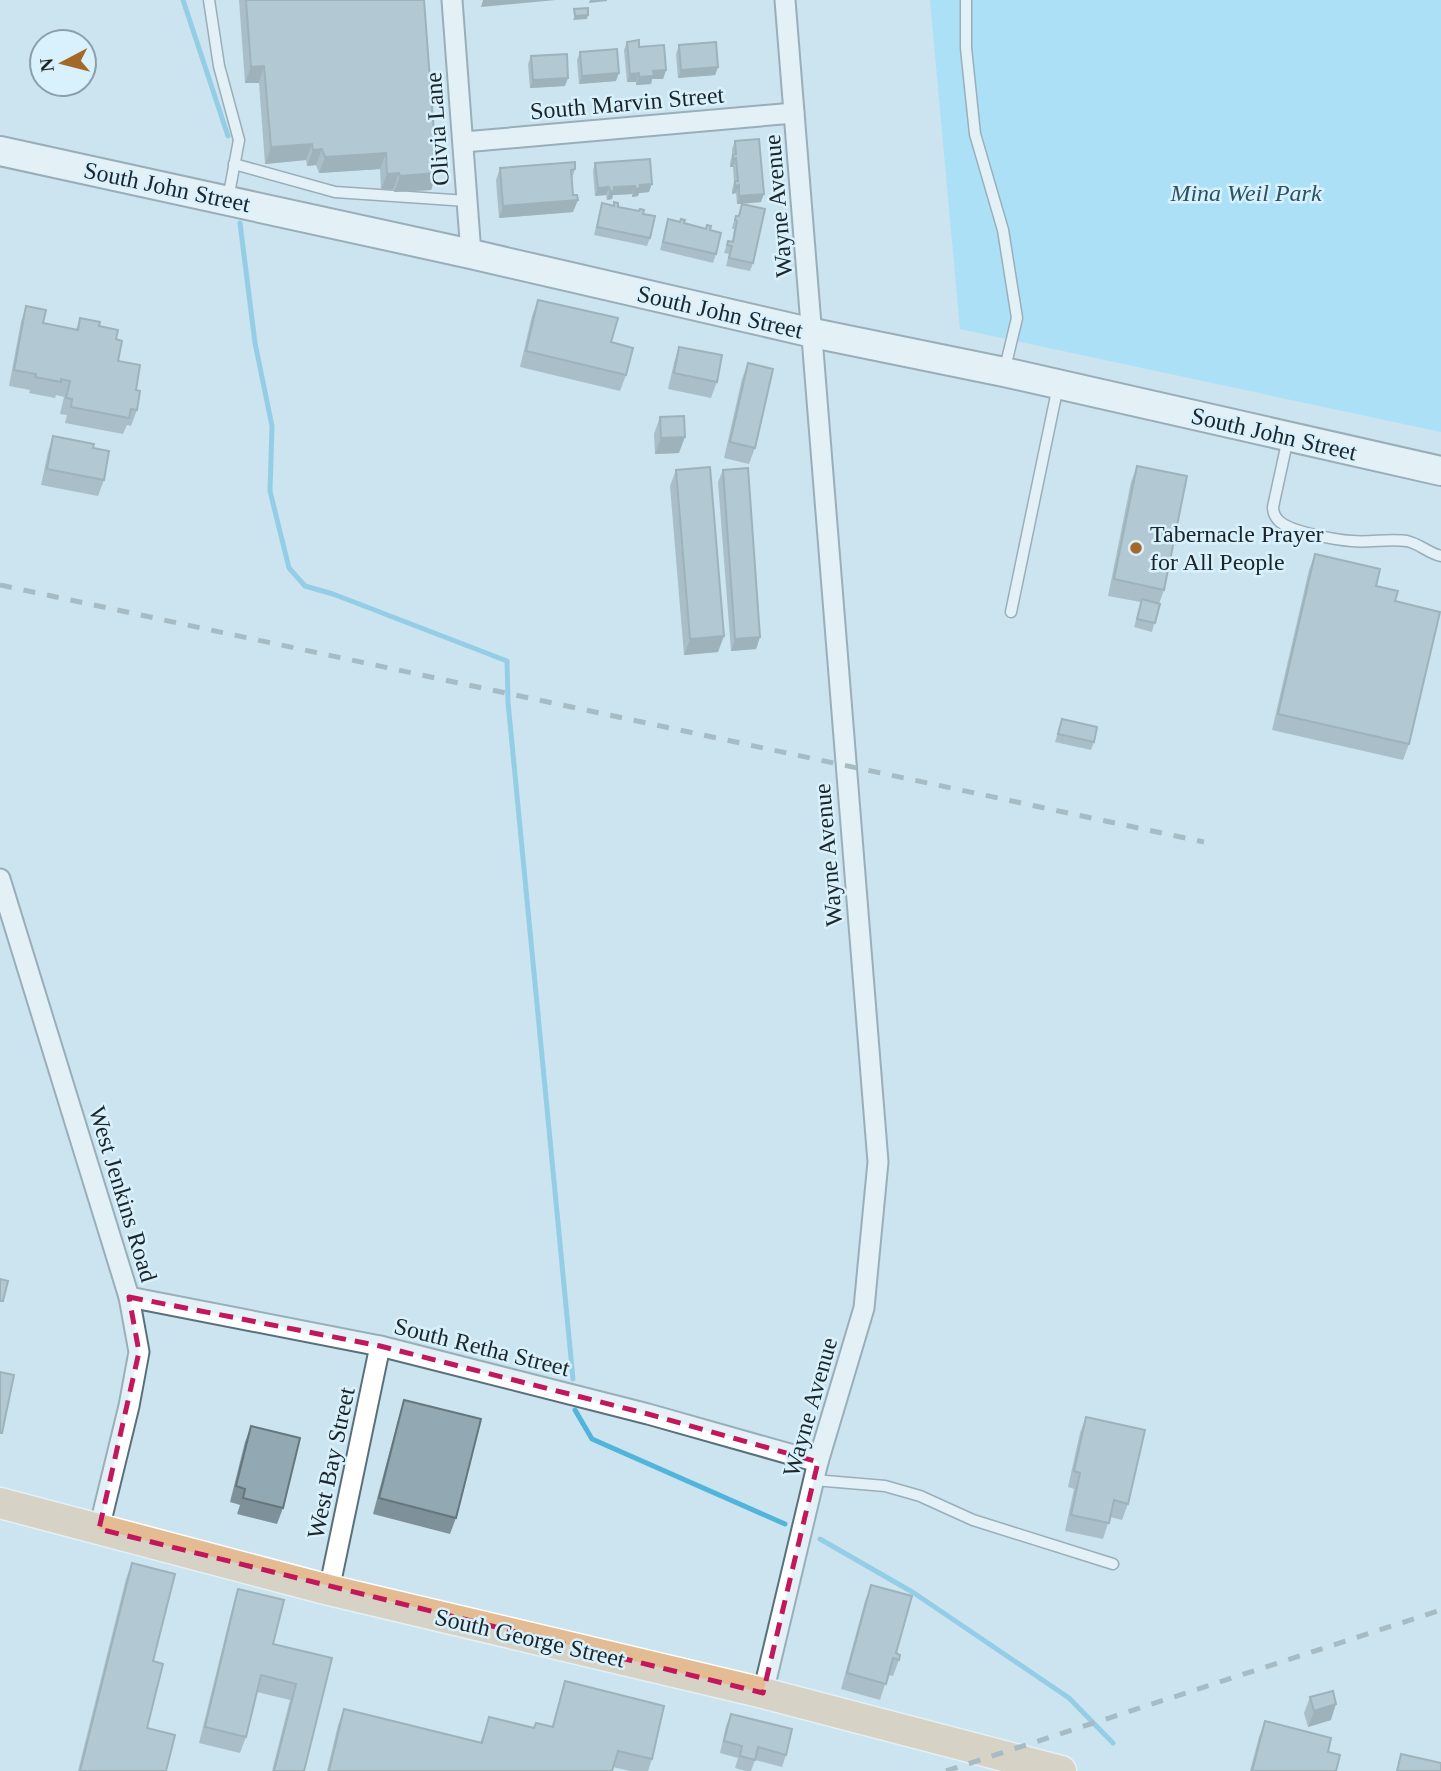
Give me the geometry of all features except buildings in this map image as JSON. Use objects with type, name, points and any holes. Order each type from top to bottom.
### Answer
[{"type":"main road","name":"South George Street","points":[[0,1503],[329,1590],[763,1693],[1061,1771]]},
{"type":"street","name":"Olivia Lane","points":[[452,0],[471,254]]},
{"type":"street","name":"Wayne Avenue","points":[[763,1693],[816,1471],[864,1308],[878,1162],[785,0]]},
{"type":"street","name":"South Marvin Street","points":[[464,142],[794,113]]},
{"type":"street","name":"South John Street","points":[[0,151],[1441,471]]},
{"type":"street","name":"West Jenkins Road","points":[[0,879],[129,1297],[139,1352],[129,1406],[99,1529]]},
{"type":"street","name":"South Retha Street","points":[[129,1297],[380,1346],[648,1414],[816,1471]]},
{"type":"street","name":"West Bay Street","points":[[329,1590],[380,1346]]},
{"type":"lane","points":[[209,0],[219,66],[239,140],[228,200]]},
{"type":"lane","points":[[966,0],[966,48],[975,134],[1003,230],[1017,318],[1004,372]]},
{"type":"lane","points":[[234,164],[335,192],[467,201]]},
{"type":"lane","points":[[1011,612],[1058,384]]},
{"type":"lane","points":[[1288,438],[1273,507],[1273,514],[1280,522],[1352,541],[1405,541],[1441,556]]},
{"type":"lane","points":[[816,1471],[920,1496],[973,1520],[1113,1564]]},
{"type":"highlighted area","points":[[129,1297],[380,1346],[648,1414],[818,1462],[763,1693],[99,1529],[139,1352]]},
{"type":"green space","name":"Mina Weil Park","points":[[930,0],[1441,0],[1441,432],[960,329]]},
{"type":"waterway","points":[[183,0],[228,136]]},
{"type":"waterway","points":[[240,223],[255,343],[272,426],[270,491],[289,568],[305,586],[333,594],[507,661],[508,702],[573,1379]]},
{"type":"waterway","points":[[575,1410],[592,1439],[785,1524]]},
{"type":"waterway","points":[[820,1539],[914,1593],[1069,1698],[1113,1743]]},
{"type":"railway","points":[[0,585],[1204,842]]},
{"type":"railway","points":[[946,1771],[1441,1610]]},
{"type":"place","name":"Tabernacle Prayer for All People","points":[[1136,548]]}]
